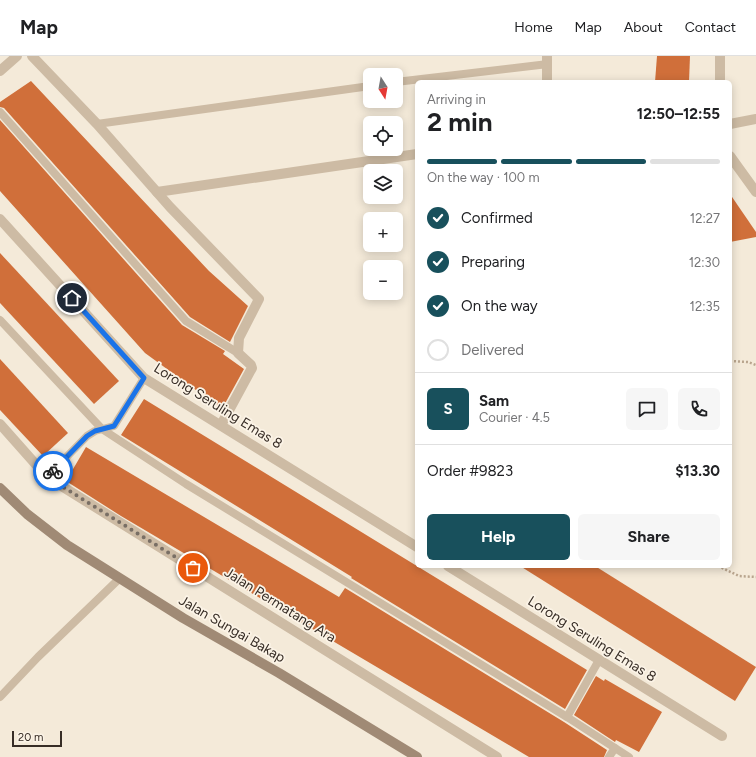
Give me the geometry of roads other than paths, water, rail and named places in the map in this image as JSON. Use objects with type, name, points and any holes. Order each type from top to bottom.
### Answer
[{"type":"main road","name":"Jalan Sungai Bakap","points":[[0,488],[27,514],[67,545],[183,618],[279,672],[417,757]]},
{"type":"street","points":[[0,72],[17,56]]},
{"type":"street","points":[[32,56],[97,124],[157,192],[259,299],[239,338],[238,353],[251,365],[252,368],[221,425]]},
{"type":"street","points":[[720,56],[720,80]]},
{"type":"street","points":[[547,60],[547,80]]},
{"type":"street","points":[[732,124],[756,119]]},
{"type":"street","points":[[157,192],[415,154]]},
{"type":"street","points":[[732,159],[756,192]]},
{"type":"street","name":"Lorong Seruling Emas 8","points":[[0,219],[144,378],[415,546]]},
{"type":"street","name":"Jalan Permatang Ara","points":[[0,424],[47,477],[497,757]]},
{"type":"street","name":"Lorong Seruling Emas 8","points":[[451,568],[722,736]]},
{"type":"lane","points":[[403,81],[547,60]]},
{"type":"lane","points":[[97,124],[363,87]]},
{"type":"lane","points":[[0,112],[186,321],[238,353]]},
{"type":"lane","points":[[0,320],[102,429],[186,484],[567,717],[629,757]]},
{"type":"lane","points":[[47,477],[87,436],[102,429],[114,426],[144,378]]},
{"type":"lane","points":[[0,697],[38,657],[120,578]]},
{"type":"lane","points":[[567,717],[599,660]]},
{"type":"lane","points":[[609,757],[615,748]]}]
